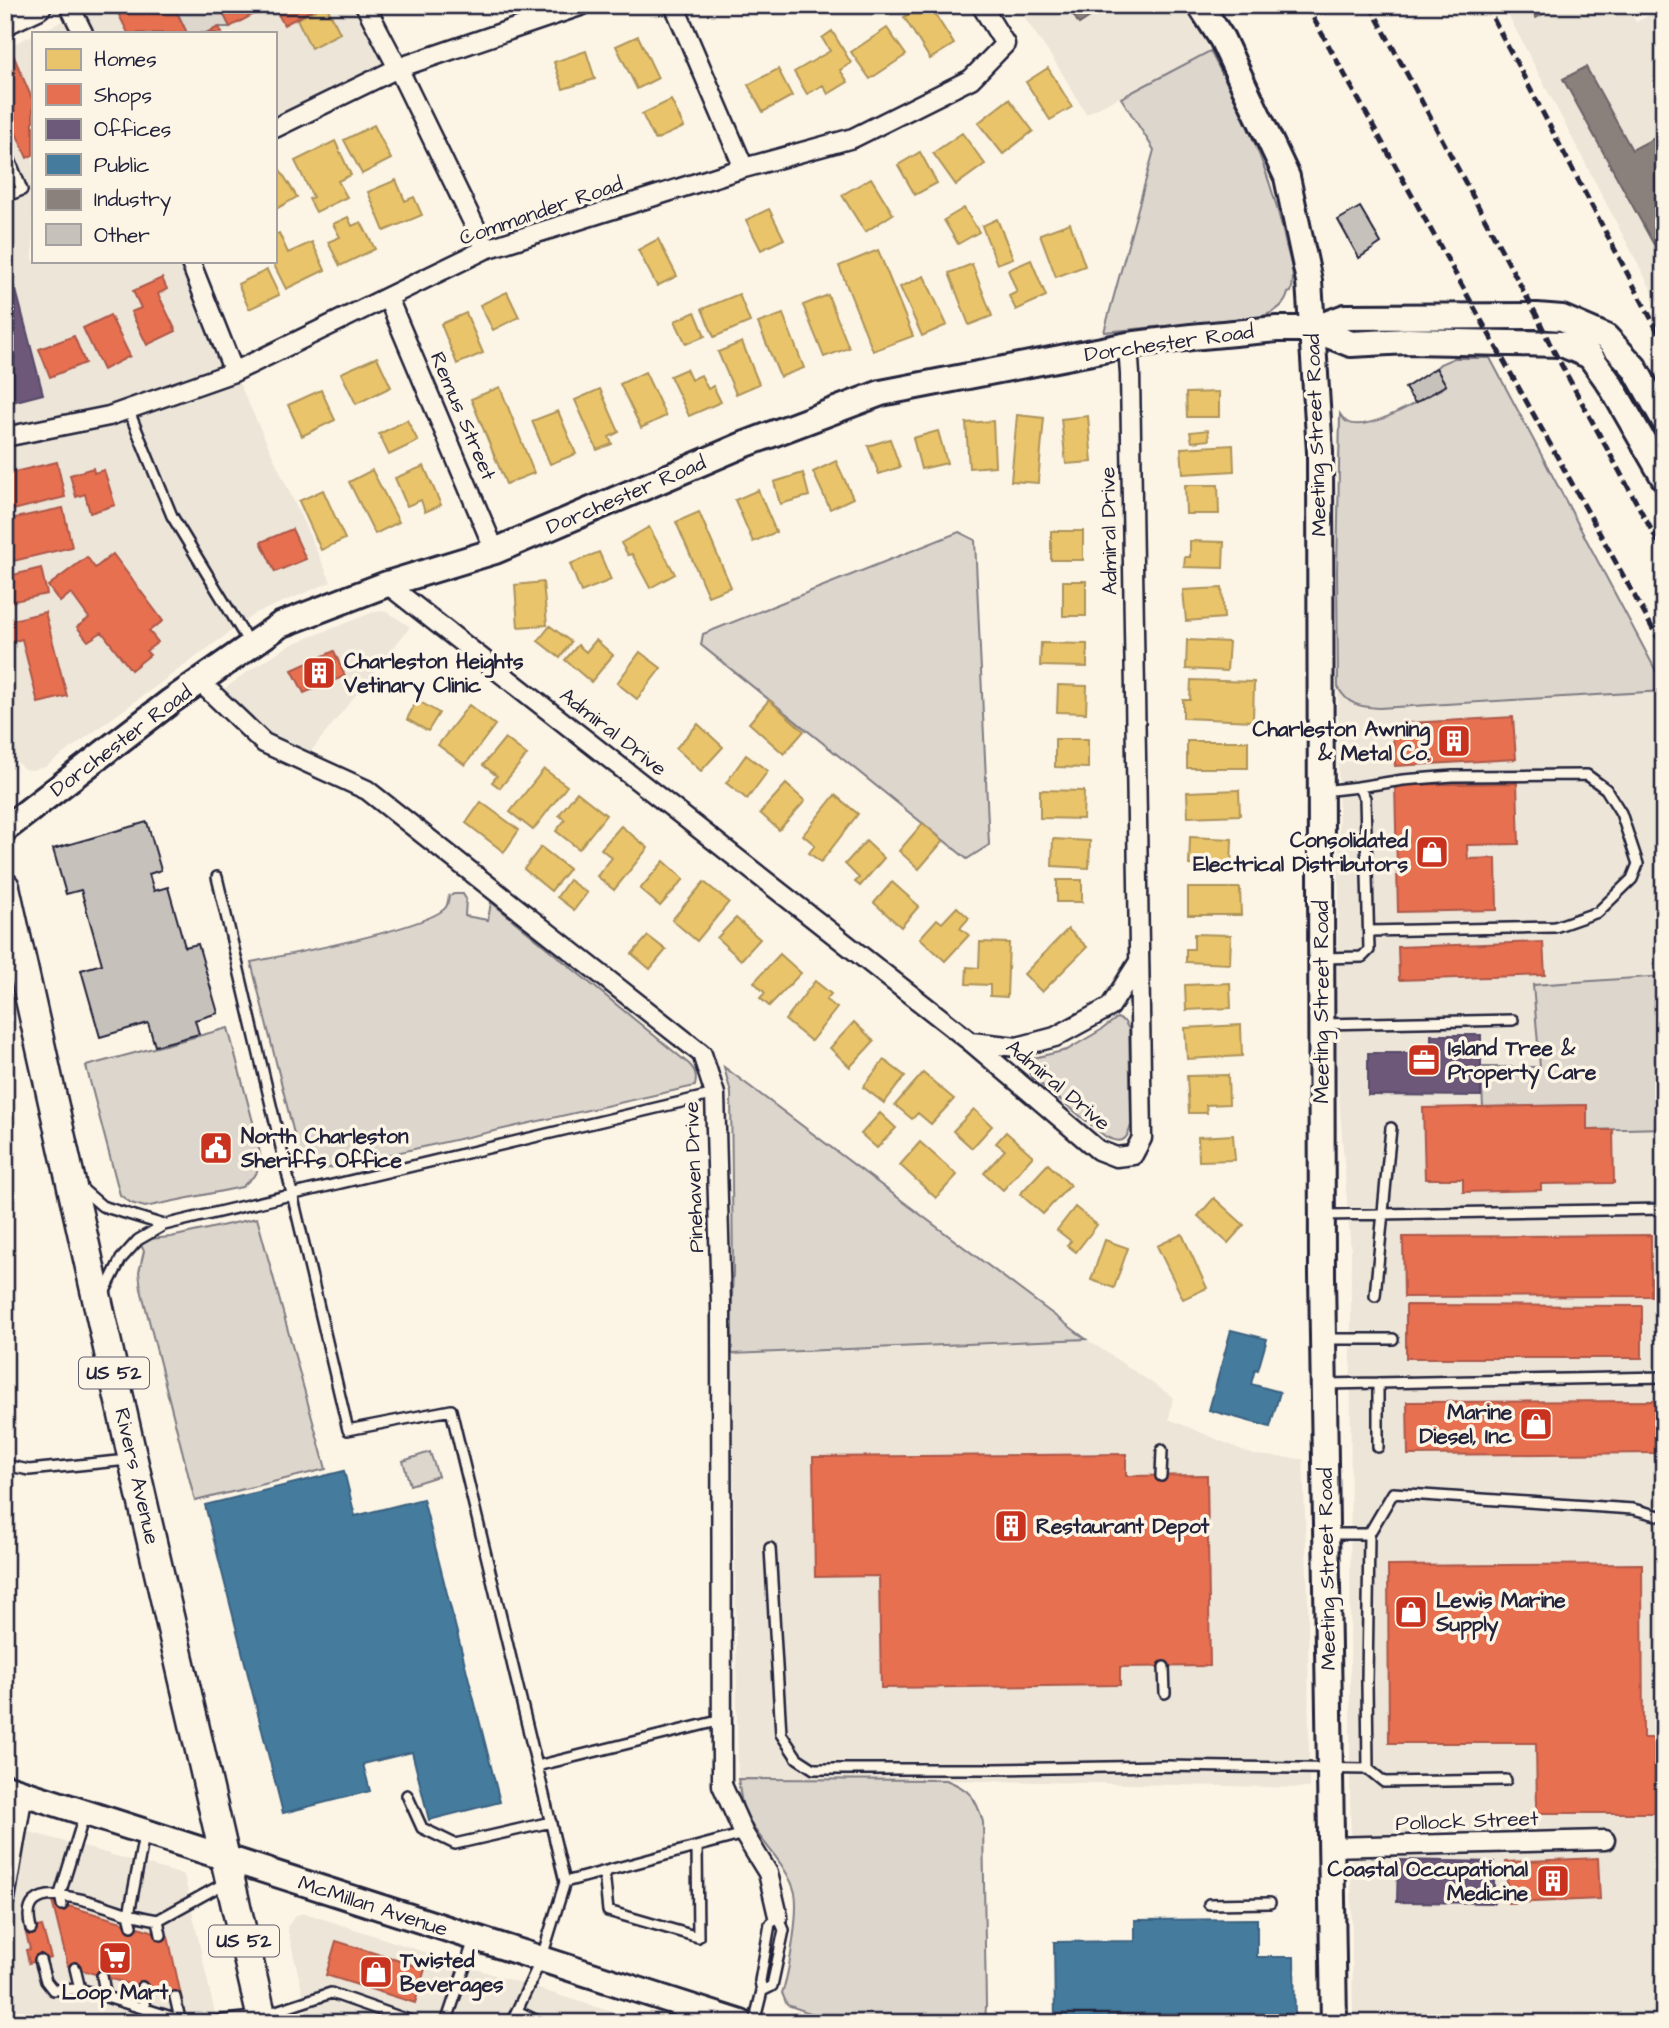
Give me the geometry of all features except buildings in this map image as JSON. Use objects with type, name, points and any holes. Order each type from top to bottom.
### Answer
[{"type":"main road","points":[[5,20],[37,5]]},
{"type":"main road","name":"Rivers Avenue","points":[[5,887],[262,2020]]},
{"type":"street","points":[[69,5],[82,32]]},
{"type":"street","points":[[365,5],[486,249]]},
{"type":"street","points":[[276,128],[398,68],[583,5]]},
{"type":"street","points":[[674,5],[744,169]]},
{"type":"street","name":"Commander Road","points":[[5,437],[109,416],[234,372],[486,249],[853,138],[971,79],[1005,44],[982,5]]},
{"type":"street","name":"Meeting Street Road","points":[[1200,5],[1222,39],[1287,177],[1309,281],[1313,328],[1320,452],[1323,1339],[1334,2023]]},
{"type":"street","points":[[190,262],[234,372]]},
{"type":"street","name":"Remus Street","points":[[388,298],[495,551]]},
{"type":"street","name":"Dorchester Road","points":[[5,829],[171,701],[280,625],[387,584],[495,551],[743,445],[881,393],[1128,345],[1191,337],[1313,328],[1345,317],[1537,316],[1562,318],[1605,337],[1634,367],[1664,420]]},
{"type":"street","name":"Dorchester Road","points":[[1313,328],[1351,344],[1408,341],[1562,344],[1590,356],[1611,384],[1664,478]]},
{"type":"street","name":"Admiral Drive","points":[[387,584],[971,1042],[1098,1150],[1116,1157],[1133,1155],[1142,1138],[1128,345]]},
{"type":"street","name":"Pinehaven Drive","points":[[199,681],[264,743],[367,790],[702,1054],[715,1094],[722,1318],[722,1785],[744,1834],[768,1873],[778,1916]]},
{"type":"street","points":[[971,1042],[1017,1047],[1055,1037],[1110,1007],[1138,963]]},
{"type":"street","points":[[5,1899],[14,1790]]},
{"type":"street","name":"McMillan Avenue","points":[[14,1790],[145,1832],[228,1869],[474,1938],[704,2017],[741,2023]]},
{"type":"street","name":"Pollock Street","points":[[1330,1847],[1605,1840]]},
{"type":"lane","points":[[5,147],[22,190]]},
{"type":"lane","points":[[5,197],[32,185]]},
{"type":"lane","points":[[128,409],[172,516],[251,646]]},
{"type":"lane","points":[[1320,791],[1453,776],[1587,775],[1606,789],[1621,813],[1638,864],[1632,879],[1598,912],[1555,927],[1369,931]]},
{"type":"lane","points":[[1321,958],[1362,957],[1369,950],[1365,798],[1358,788]]},
{"type":"lane","points":[[217,877],[348,1430],[451,1410],[565,1882],[541,1959],[511,2023]]},
{"type":"lane","points":[[1321,1024],[1513,1020]]},
{"type":"lane","points":[[99,1304],[121,1259],[138,1240],[164,1225],[715,1094]]},
{"type":"lane","points":[[1375,1296],[1391,1128]]},
{"type":"lane","points":[[71,1180],[102,1206],[164,1225]]},
{"type":"lane","points":[[1322,1215],[1664,1209]]},
{"type":"lane","points":[[1323,1339],[1393,1339]]},
{"type":"lane","points":[[1324,1384],[1664,1377]]},
{"type":"lane","points":[[1378,1383],[1378,1447]]},
{"type":"lane","points":[[1161,1476],[1162,1450]]},
{"type":"lane","points":[[5,1465],[29,1470],[133,1460]]},
{"type":"lane","points":[[1368,1769],[1369,1534],[1393,1493],[1633,1508],[1664,1517]]},
{"type":"lane","points":[[1326,1534],[1369,1534]]},
{"type":"lane","points":[[770,1548],[781,1734],[797,1758],[814,1769],[1164,1766],[1331,1768],[1368,1769],[1384,1782],[1506,1780]]},
{"type":"lane","points":[[1164,1667],[1165,1693]]},
{"type":"lane","points":[[537,1766],[722,1720]]},
{"type":"lane","points":[[407,1795],[422,1828],[455,1844],[551,1822]]},
{"type":"lane","points":[[62,1905],[60,1894],[85,1813]]},
{"type":"lane","points":[[132,1926],[129,1914],[145,1832]]},
{"type":"lane","points":[[565,1882],[744,1834]]},
{"type":"lane","points":[[604,1872],[608,1911],[698,1937],[697,1847]]},
{"type":"lane","points":[[31,1929],[28,1917],[30,1907],[38,1899],[60,1894],[158,1920],[228,1869]]},
{"type":"lane","points":[[89,1901],[91,1914]]},
{"type":"lane","points":[[1209,1904],[1270,1903]]},
{"type":"lane","points":[[754,2023],[762,1990],[760,1981],[770,1924],[778,1916],[784,1930],[772,1986],[762,1990]]},
{"type":"lane","points":[[158,1920],[161,1935]]},
{"type":"lane","points":[[446,2023],[474,1938]]},
{"type":"lane","points":[[40,1960],[46,1981],[53,1990],[80,1989],[191,2023]]},
{"type":"lane","points":[[75,1968],[80,1989]]},
{"type":"lane","points":[[102,1976],[106,1997]]},
{"type":"lane","points":[[142,1987],[145,2009]]},
{"type":"lane","points":[[199,2023],[262,2020],[331,1993],[417,2023]]},
{"type":"lane","points":[[175,1997],[180,2019]]},
{"type":"lane","points":[[517,2011],[528,2019],[542,2023]]},
{"type":"shaded area","points":[[99,5],[363,5],[398,68],[276,128],[276,32],[39,32]]},
{"type":"shaded area","points":[[174,5],[219,5],[230,27],[219,27],[208,32],[187,32]]},
{"type":"shaded area","points":[[1016,5],[1184,5],[1210,51],[1086,114],[1059,68]]},
{"type":"shaded area","points":[[1503,5],[1627,5],[1636,22],[1664,8],[1664,314]]},
{"type":"shaded area","points":[[32,35],[32,262],[190,262],[234,372],[331,582],[256,613],[45,767],[31,770],[24,769],[17,762],[5,710],[5,48]]},
{"type":"shaded area","points":[[1210,51],[1245,121],[1265,169],[1291,262],[1291,292],[1277,309],[1258,317],[1104,332],[1154,150],[1121,98]]},
{"type":"shaded area","points":[[1454,358],[1490,358],[1664,686],[1664,691],[1379,708],[1355,704],[1346,698],[1338,687],[1340,414],[1347,422],[1357,424],[1383,419],[1446,386],[1436,368]]},
{"type":"shaded area","points":[[959,532],[975,540],[989,845],[967,859],[701,645],[703,634]]},
{"type":"shaded area","points":[[386,611],[410,627],[303,761],[264,743],[215,696],[290,645],[374,612]]},
{"type":"shaded area","points":[[1338,687],[1343,697],[1358,706],[1380,708],[1664,691],[1664,2023],[1353,2023],[1350,1789],[1351,1252],[1335,1045],[1339,891]]},
{"type":"shaded area","points":[[463,894],[466,899],[465,916],[488,920],[491,902],[689,1064],[695,1074],[695,1086],[316,1171],[300,1158],[251,962],[355,940],[414,923],[435,915],[446,907],[449,896]]},
{"type":"shaded area","points":[[1664,976],[1664,1128],[1587,1130],[1586,1105],[1483,1107],[1481,1067],[1540,1067],[1533,985]]},
{"type":"shaded area","points":[[1117,1018],[1124,1021],[1129,1029],[1131,1125],[1128,1135],[1119,1141],[1106,1137],[1028,1071],[1033,1058],[1067,1050]]},
{"type":"shaded area","points":[[228,1028],[257,1137],[261,1160],[256,1174],[242,1187],[145,1207],[131,1203],[120,1195],[86,1066]]},
{"type":"shaded area","points":[[724,1067],[1086,1339],[732,1354],[731,1093]]},
{"type":"shaded area","points":[[257,1218],[326,1469],[195,1501],[141,1289],[139,1272],[144,1251],[138,1240],[171,1237]]},
{"type":"shaded area","points":[[1086,1339],[1173,1397],[1169,1419],[1254,1455],[1303,1459],[1308,1603],[1309,1788],[946,1780],[738,1779],[732,1354]]},
{"type":"shaded area","points":[[430,1452],[438,1476],[410,1485],[403,1461]]},
{"type":"shaded area","points":[[738,1779],[946,1780],[970,1795],[978,1806],[983,1822],[985,2023],[839,2023],[787,2005],[782,1993],[793,1943],[795,1893],[787,1873],[746,1816]]},
{"type":"shaded area","points":[[5,1825],[184,1875],[217,2023],[5,2023]]},
{"type":"shaded area","points":[[305,1913],[647,2023],[310,2023],[287,1927],[296,1915]]},
{"type":"railway","points":[[1306,5],[1664,649]]},
{"type":"railway","points":[[1370,5],[1664,553]]},
{"type":"railway","points":[[1486,5],[1664,343]]},
{"type":"place","name":"Charleston Heights Vetinary Clinic","points":[[319,673]]},
{"type":"place","name":"Charleston Awning & Metal Co.","points":[[1454,741]]},
{"type":"place","name":"Consolidated Electrical Distributors","points":[[1432,852]]},
{"type":"place","name":"Island Tree & Property Care","points":[[1424,1060]]},
{"type":"place","name":"North Charleston Sheriffs Office","points":[[216,1148]]},
{"type":"place","name":"Marine Diesel, Inc","points":[[1536,1424]]},
{"type":"place","name":"Restaurant Depot","points":[[1011,1526]]},
{"type":"place","name":"Lewis Marine Supply","points":[[1411,1612]]},
{"type":"place","name":"Coastal Occupational Medicine","points":[[1553,1881]]},
{"type":"place","name":"Loop Mart","points":[[115,1958]]},
{"type":"place","name":"Twisted Beverages","points":[[376,1972]]}]
